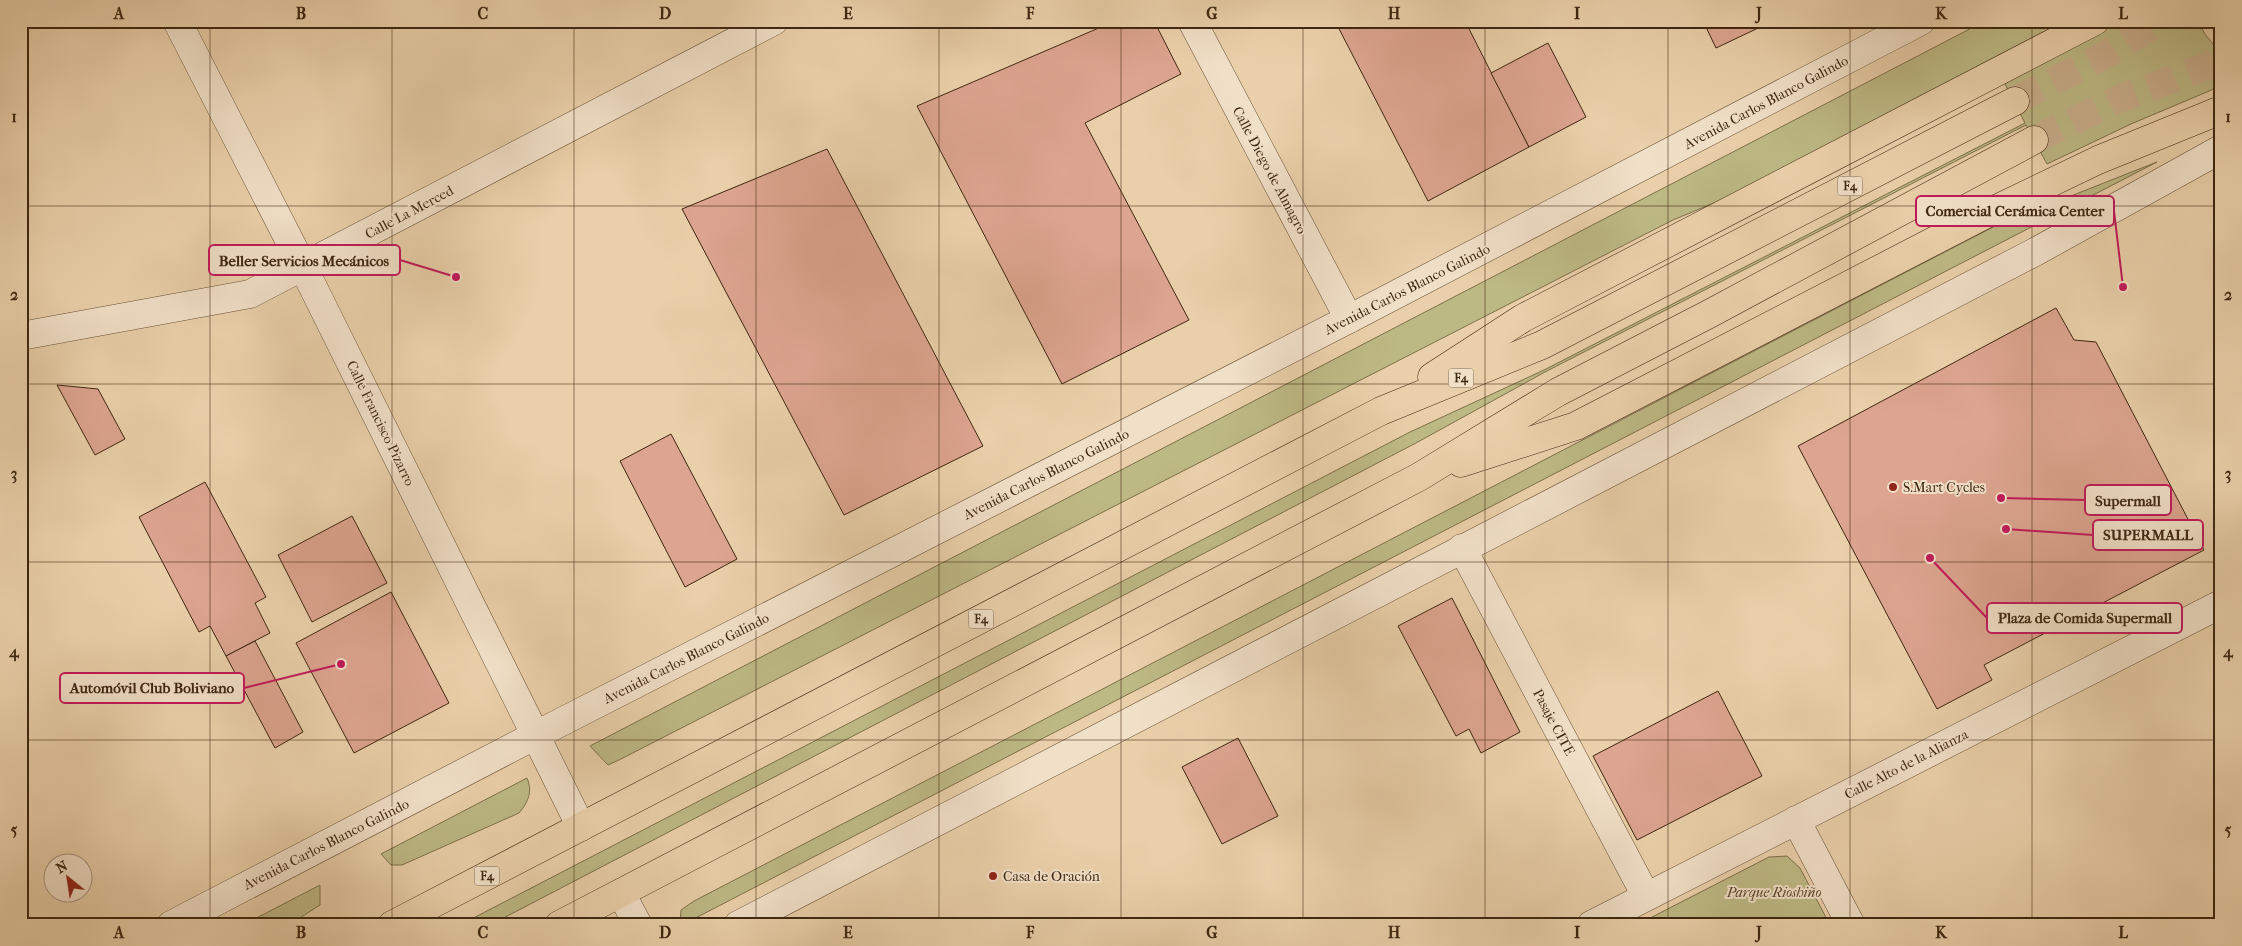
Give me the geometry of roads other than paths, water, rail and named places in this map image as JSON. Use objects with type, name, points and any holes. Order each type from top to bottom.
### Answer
[{"type":"main road","points":[[1380,411],[1523,318],[2095,21]]},
{"type":"main road","name":"F4","points":[[392,925],[1380,411],[1542,345],[2015,101]]},
{"type":"main road","points":[[1419,477],[1576,426],[1992,211],[2098,160],[2221,110]]},
{"type":"main road","points":[[564,924],[1419,477],[1558,392],[1709,314],[2034,140]]},
{"type":"street","name":"Calle Francisco Pizarro","points":[[177,21],[303,267],[581,827]]},
{"type":"street","name":"Calle La Merced","points":[[21,336],[250,294],[774,21]]},
{"type":"street","name":"Calle Diego de Almagro","points":[[1192,21],[1349,319]]},
{"type":"street","name":"Avenida Carlos Blanco Galindo","points":[[171,925],[536,735],[1349,319],[1921,21]]},
{"type":"street","points":[[738,925],[2026,257],[2221,148]]},
{"type":"street","name":"Pasaje CITE","points":[[1462,548],[1646,896]]},
{"type":"street","name":"Calle Alto de la Alianza","points":[[1601,922],[1646,896],[2221,604]]},
{"type":"street","points":[[1796,820],[1851,925]]},
{"type":"street","points":[[621,893],[638,925]]},
{"type":"tunnel","points":[[2015,101],[2114,50],[2160,21]]},
{"type":"tunnel","points":[[2034,140],[2121,98],[2221,61]]},
{"type":"place","name":"Beller Servicios Mecánicos","points":[[456,277]]},
{"type":"place","name":"Comercial Cerámica Center","points":[[2123,287]]},
{"type":"place","name":"S.Mart Cycles","points":[[1893,487]]},
{"type":"place","name":"Supermall","points":[[2001,498]]},
{"type":"place","name":"SUPERMALL","points":[[2006,529]]},
{"type":"place","name":"Plaza de Comida Supermall","points":[[1930,558]]},
{"type":"place","name":"Automóvil Club Boliviano","points":[[341,664]]},
{"type":"place","name":"Casa de Oración","points":[[993,876]]},
{"type":"park label","name":"Parque Rioshiño","points":[[1774,892]]}]
